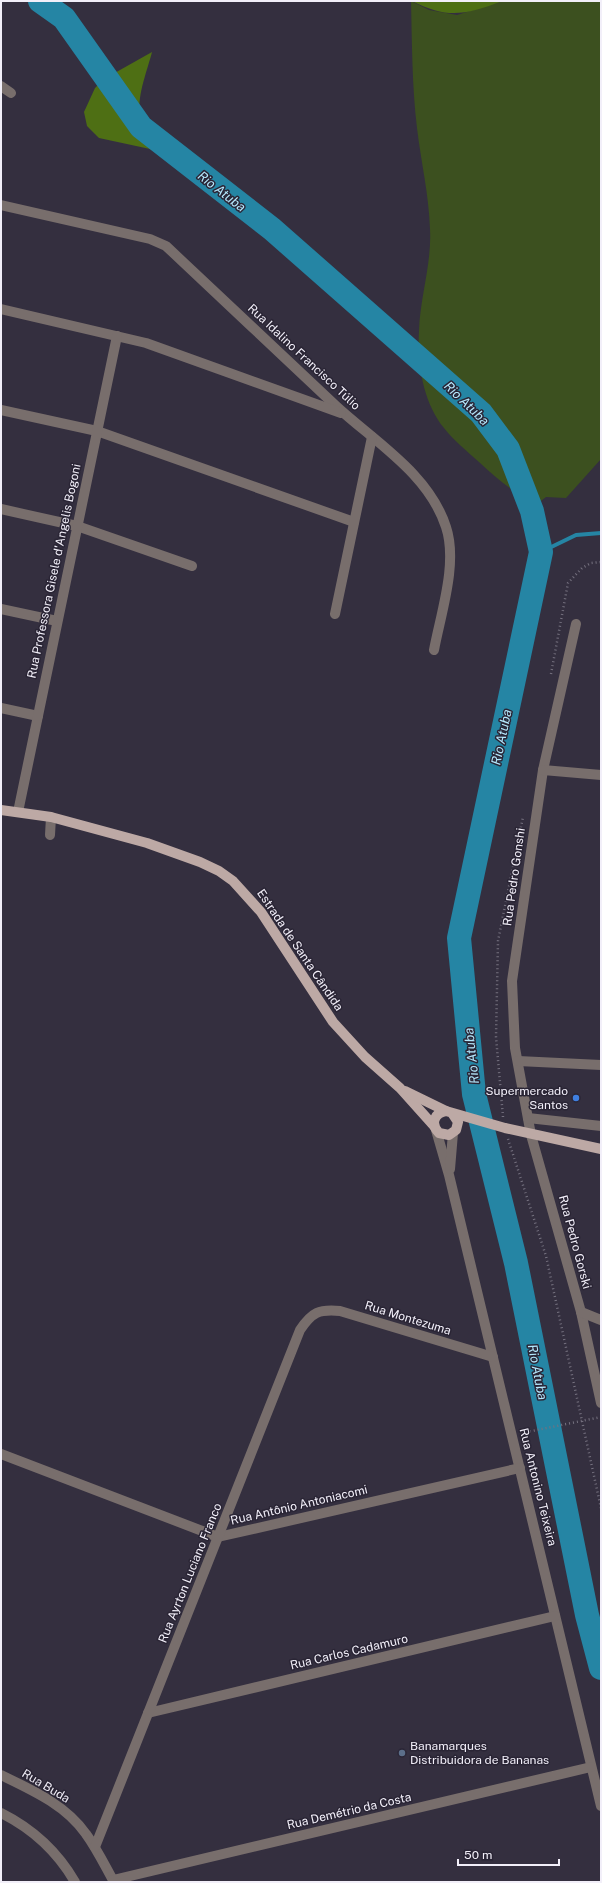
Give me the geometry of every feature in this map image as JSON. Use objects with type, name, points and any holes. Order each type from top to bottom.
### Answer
[{"type":"main road","name":"Estrada de Santa Cândida","points":[[1,810],[52,817],[147,843],[200,862],[233,880],[261,912],[333,1022],[365,1057],[400,1088],[435,1128]]},
{"type":"main road","name":"Estrada de Santa Cândida","points":[[400,1088],[449,1112],[478,1121],[601,1149]]},
{"type":"main road","points":[[454,1131],[458,1122],[449,1112],[436,1115],[435,1128],[442,1135],[454,1131],[478,1121]]},
{"type":"street","points":[[1,86],[11,93]]},
{"type":"street","name":"Rua Idalino Francisco Túlio","points":[[1,205],[150,239],[162,244],[345,414],[414,475],[427,490],[438,507],[450,543],[449,573],[434,650]]},
{"type":"street","points":[[1,309],[146,343],[345,414]]},
{"type":"street","name":"Rua Professora Gisele d'Angelis Bogoni","points":[[18,812],[116,336]]},
{"type":"street","points":[[1,410],[97,431],[354,522]]},
{"type":"street","points":[[335,614],[372,437]]},
{"type":"street","points":[[1,508],[77,526],[192,566]]},
{"type":"street","points":[[1,609],[57,621]]},
{"type":"street","name":"Rua Pedro Gonshi","points":[[531,1134],[515,1048],[512,981],[543,770],[576,624]]},
{"type":"street","points":[[1,708],[38,716]]},
{"type":"street","points":[[543,770],[601,775]]},
{"type":"street","points":[[50,835],[52,817]]},
{"type":"street","points":[[518,1061],[601,1065]]},
{"type":"street","points":[[528,1118],[601,1126]]},
{"type":"street","name":"Rua Antonino Teixeira","points":[[435,1128],[449,1175],[601,1806]]},
{"type":"street","name":"Rua Antonino Teixeira","points":[[449,1175],[454,1131]]},
{"type":"street","name":"Rua Pedro Gorski","points":[[531,1134],[581,1312],[601,1403]]},
{"type":"street","name":"Rua Montezuma","points":[[315,1313],[327,1310],[340,1311],[493,1357]]},
{"type":"street","points":[[581,1312],[601,1320]]},
{"type":"street","name":"Rua Ayrton Luciano Franco","points":[[95,1847],[300,1330],[306,1321],[315,1313]]},
{"type":"street","name":"Rua Antônio Antoniacomi","points":[[1,1454],[218,1537],[520,1468]]},
{"type":"street","name":"Rua Carlos Cadamuro","points":[[148,1713],[555,1616]]},
{"type":"street","name":"Rua Demétrio da Costa","points":[[113,1881],[592,1767]]},
{"type":"street","name":"Rua Buda","points":[[1,1775],[57,1805],[77,1823],[95,1847],[113,1881]]},
{"type":"street","points":[[1,1814],[34,1833],[47,1844],[60,1859],[75,1882]]},
{"type":"path","points":[[550,681],[568,583],[582,568],[592,563],[601,562]]},
{"type":"path","points":[[524,811],[498,941],[496,1037],[505,1128],[546,1256],[601,1508]]},
{"type":"path","points":[[531,1432],[601,1417]]},
{"type":"green space","points":[[411,1],[429,10],[457,15],[503,1],[601,1],[601,459],[566,498],[546,497],[537,504],[506,486],[448,433],[437,418],[426,395],[420,369],[419,344],[421,306],[428,267],[430,229],[415,112],[412,64]]},
{"type":"green space","points":[[412,1],[503,1],[468,12],[447,13],[425,7]]},
{"type":"green space","points":[[152,52],[141,90],[139,105],[140,112],[145,125],[172,161],[150,149],[99,138],[87,126],[84,112],[95,88],[104,79]]},
{"type":"waterway","name":"Rio Atuba","points":[[40,1],[64,18],[141,127],[272,229],[481,413],[508,449],[532,511],[541,552],[459,938],[474,1094],[516,1263],[587,1615],[601,1668]]},
{"type":"waterway","points":[[541,552],[576,535],[601,533]]},
{"type":"place","name":"Supermercado Santos","points":[[576,1098]]},
{"type":"place","name":"Banamarques Distribuidora de Bananas","points":[[402,1753]]}]
